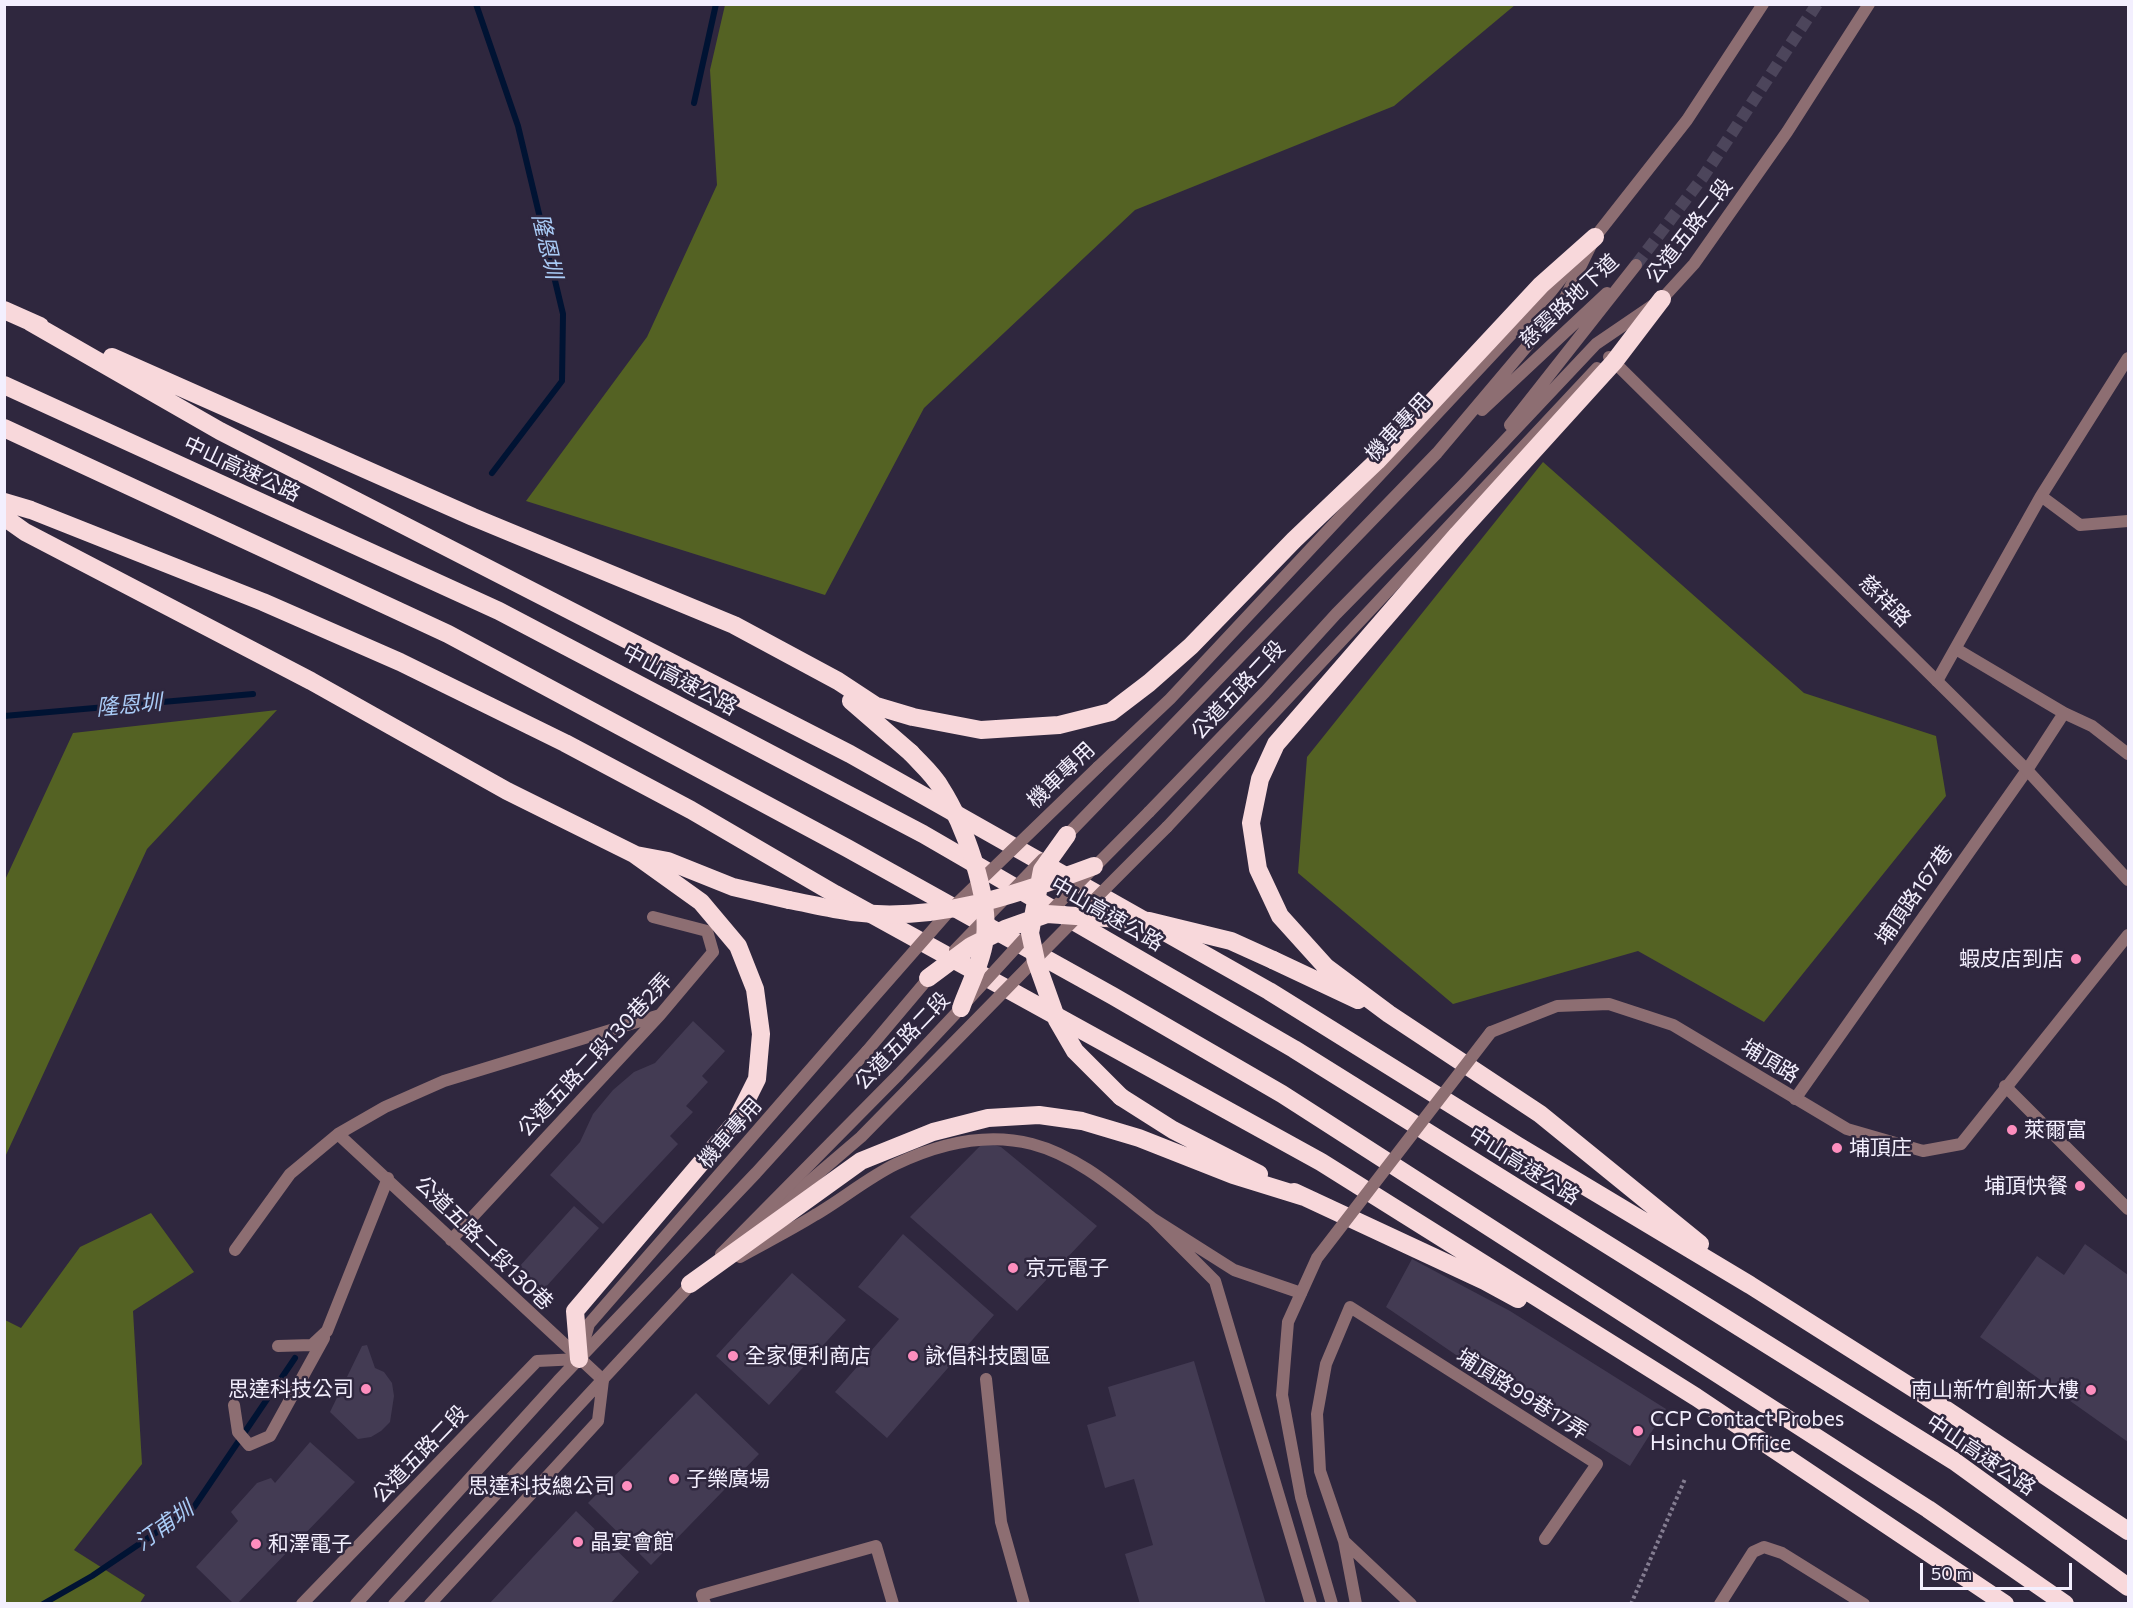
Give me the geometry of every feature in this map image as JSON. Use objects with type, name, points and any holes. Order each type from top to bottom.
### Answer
[{"type":"highway","points":[[4,310],[473,517],[734,625],[838,681],[876,706],[913,717],[981,730],[1059,725],[1111,712],[1149,683],[1191,646],[1294,540],[1377,461],[1541,285],[1595,237]]},
{"type":"highway","points":[[1662,300],[1276,744],[1260,779],[1251,823],[1258,869],[1280,916],[1326,966],[1389,1014],[1540,1114],[1750,1285]]},
{"type":"highway","points":[[30,322],[220,431],[861,760],[1269,991],[1518,1146],[1750,1285],[1927,1397],[2128,1531]]},
{"type":"highway","name":"中山高速公路","points":[[4,386],[499,611],[923,834],[1294,1049],[1953,1461],[2128,1587]]},
{"type":"highway","points":[[4,429],[448,634],[848,848],[1123,1002],[1282,1094],[1918,1503],[2065,1604]]},
{"type":"highway","points":[[4,502],[31,510],[273,607],[400,662],[576,748],[691,810],[835,894],[1321,1162],[1696,1397],[2005,1604]]},
{"type":"highway","points":[[4,517],[25,532],[311,681],[507,791],[634,854],[654,871],[701,902],[738,946],[755,989],[761,1034],[757,1079],[735,1123],[575,1311],[579,1359]]},
{"type":"highway","points":[[734,625],[856,705],[911,753],[941,787],[964,834],[979,881],[985,910],[985,939],[961,1008]]},
{"type":"highway","points":[[1067,835],[1042,870],[1037,887],[1036,961],[1057,1020],[1075,1051],[1121,1097],[1173,1130],[1304,1197],[1485,1281],[1696,1397]]},
{"type":"highway","points":[[634,854],[668,861],[733,887],[789,900],[854,912],[904,914],[951,909],[985,910],[1008,896],[1094,866]]},
{"type":"highway","points":[[928,978],[971,946],[985,939],[1036,922],[1077,915],[1149,921],[1231,941],[1389,1014]]},
{"type":"highway","points":[[690,1284],[861,1161],[933,1132],[988,1118],[1039,1115],[1082,1121],[1139,1138],[1233,1174],[1304,1197]]},
{"type":"street","name":"公道五路二段","points":[[1008,896],[1437,453],[1561,306],[1595,237],[1687,120],[1762,4]]},
{"type":"street","name":"公道五路二段","points":[[394,1604],[690,1284],[899,1074],[961,1008],[1036,922],[1149,812],[1596,344],[1662,300],[1694,264],[1780,142],[1869,4]]},
{"type":"street","name":"機車專用","points":[[579,1359],[589,1324],[951,909],[1170,699],[1549,294],[1595,237]]},
{"type":"street","name":"慈雲路地下道","points":[[1437,453],[1636,265],[1463,485]]},
{"type":"street","points":[[1937,681],[2041,496],[2128,358]]},
{"type":"street","name":"慈祥路","points":[[1611,359],[2027,770],[2128,880]]},
{"type":"street","points":[[690,1284],[861,1137],[1036,961],[1077,915],[1167,827],[1611,359]]},
{"type":"street","points":[[2041,496],[2080,525],[2128,521]]},
{"type":"street","points":[[1956,649],[2064,713],[2092,726],[2128,754]]},
{"type":"street","name":"埔頂路167巷","points":[[1796,1099],[2027,770],[2064,713]]},
{"type":"street","name":"公道五路二段","points":[[356,1604],[579,1359],[756,1173],[867,1051],[985,910]]},
{"type":"street","name":"公道五路二段130巷2弄","points":[[451,1240],[660,1015],[713,952],[707,930],[653,916]]},
{"type":"street","name":"埔頂路","points":[[1301,1293],[1317,1258],[1491,1032],[1557,1006],[1609,1004],[1673,1025],[1847,1129],[1923,1151],[1961,1144],[2128,934]]},
{"type":"street","points":[[235,1250],[290,1174],[338,1134],[385,1107],[444,1081],[660,1015]]},
{"type":"street","points":[[2006,1086],[2128,1209]]},
{"type":"street","name":"公道五路二段130巷","points":[[338,1134],[603,1380]]},
{"type":"street","points":[[690,1284],[813,1217],[895,1165],[960,1141],[1004,1138],[1034,1145],[1065,1158],[1099,1177],[1152,1218],[1234,1270],[1301,1293],[1288,1322],[1281,1395],[1301,1497],[1332,1604]]},
{"type":"street","points":[[234,1406],[238,1432],[249,1444],[270,1436],[327,1331],[387,1178]]},
{"type":"street","points":[[1152,1218],[1215,1281],[1311,1604]]},
{"type":"street","name":"埔頂路99巷17弄","points":[[1344,1541],[1320,1471],[1317,1414],[1326,1364],[1350,1307],[1597,1464],[1545,1539]]},
{"type":"street","points":[[278,1346],[312,1345],[327,1331]]},
{"type":"street","name":"公道五路二段","points":[[302,1604],[537,1361],[579,1359]]},
{"type":"street","points":[[986,1379],[1001,1522],[1024,1604]]},
{"type":"street","points":[[430,1604],[598,1421],[603,1380]]},
{"type":"street","points":[[1344,1541],[1356,1604]]},
{"type":"street","points":[[1344,1541],[1411,1604]]},
{"type":"street","points":[[704,1599],[876,1546],[892,1604]]},
{"type":"street","points":[[1720,1604],[1753,1552],[1764,1547],[1782,1553],[1864,1604]]},
{"type":"path","points":[[1631,1604],[1685,1479]]},
{"type":"green space","points":[[725,4],[1515,5],[1394,106],[1135,210],[924,408],[825,595],[526,501],[647,337],[717,185],[710,70]]},
{"type":"green space","points":[[1543,462],[1804,693],[1936,736],[1946,796],[1764,1022],[1638,951],[1453,1004],[1298,873],[1307,757]]},
{"type":"green space","points":[[277,710],[147,849],[5,1157],[5,880],[73,733]]},
{"type":"green space","points":[[151,1213],[194,1272],[133,1311],[142,1464],[74,1550],[145,1595],[140,1603],[5,1603],[5,1320],[21,1328],[80,1247]]},
{"type":"building","points":[[693,1021],[725,1051],[702,1076],[708,1082],[686,1106],[693,1112],[670,1136],[678,1144],[603,1224],[550,1175],[580,1142],[593,1114],[613,1090],[634,1072],[655,1063]]},
{"type":"building","name":"京元電子","points":[[991,1144],[1001,1147],[1097,1226],[1017,1311],[910,1217],[981,1145]]},
{"type":"building","points":[[574,1206],[599,1228],[544,1289],[519,1267]]},
{"type":"building","name":"詠倡科技園區","points":[[903,1234],[994,1315],[887,1438],[835,1392],[899,1319],[858,1287]]},
{"type":"building","name":"南山新竹創新大樓","points":[[2085,1244],[2128,1275],[2128,1442],[1980,1337],[2037,1256],[2064,1275]]},
{"type":"building","points":[[1412,1259],[1510,1311],[1666,1409],[1630,1466],[1475,1368],[1386,1307]]},
{"type":"building","points":[[792,1273],[846,1320],[769,1405],[716,1356]]},
{"type":"building","name":"思達科技公司","points":[[367,1345],[375,1368],[384,1372],[392,1383],[394,1396],[390,1422],[371,1437],[358,1439],[330,1412],[362,1346]]},
{"type":"building","points":[[1194,1361],[1266,1604],[1140,1604],[1125,1554],[1153,1545],[1134,1479],[1105,1488],[1087,1425],[1116,1416],[1108,1387]]},
{"type":"building","name":"子樂廣場","points":[[696,1393],[759,1454],[651,1565],[588,1503]]},
{"type":"building","name":"和澤電子","points":[[310,1442],[355,1482],[237,1604],[234,1604],[196,1567],[238,1521],[231,1512],[257,1483],[271,1478],[275,1483]]},
{"type":"building","name":"晶宴會館","points":[[576,1511],[639,1572],[610,1604],[489,1604]]},
{"type":"waterway","name":"隆恩圳","points":[[476,4],[518,126],[563,314],[562,381],[492,473]]},
{"type":"waterway","name":"汀甫圳","points":[[694,103],[716,4]]},
{"type":"waterway","name":"隆恩圳","points":[[4,716],[253,694]]},
{"type":"waterway","name":"汀甫圳","points":[[43,1604],[92,1576],[194,1507],[295,1358]]},
{"type":"tunnel","points":[[1636,265],[1703,177],[1817,4]]},
{"type":"place","name":"蝦皮店到店","points":[[2076,959]]},
{"type":"place","name":"萊爾富","points":[[2012,1130]]},
{"type":"place","name":"埔頂庄","points":[[1837,1148]]},
{"type":"place","name":"埔頂快餐","points":[[2080,1186]]},
{"type":"place","name":"京元電子","points":[[1013,1268]]},
{"type":"place","name":"全家便利商店","points":[[733,1356]]},
{"type":"place","name":"詠倡科技園區","points":[[913,1356]]},
{"type":"place","name":"思達科技公司","points":[[366,1389]]},
{"type":"place","name":"南山新竹創新大樓","points":[[2091,1390]]},
{"type":"place","name":"CCP Contact Probes Hsinchu Office","points":[[1638,1431]]},
{"type":"place","name":"子樂廣場","points":[[674,1479]]},
{"type":"place","name":"思達科技總公司","points":[[627,1486]]},
{"type":"place","name":"晶宴會館","points":[[578,1542]]},
{"type":"place","name":"和澤電子","points":[[256,1544]]}]
